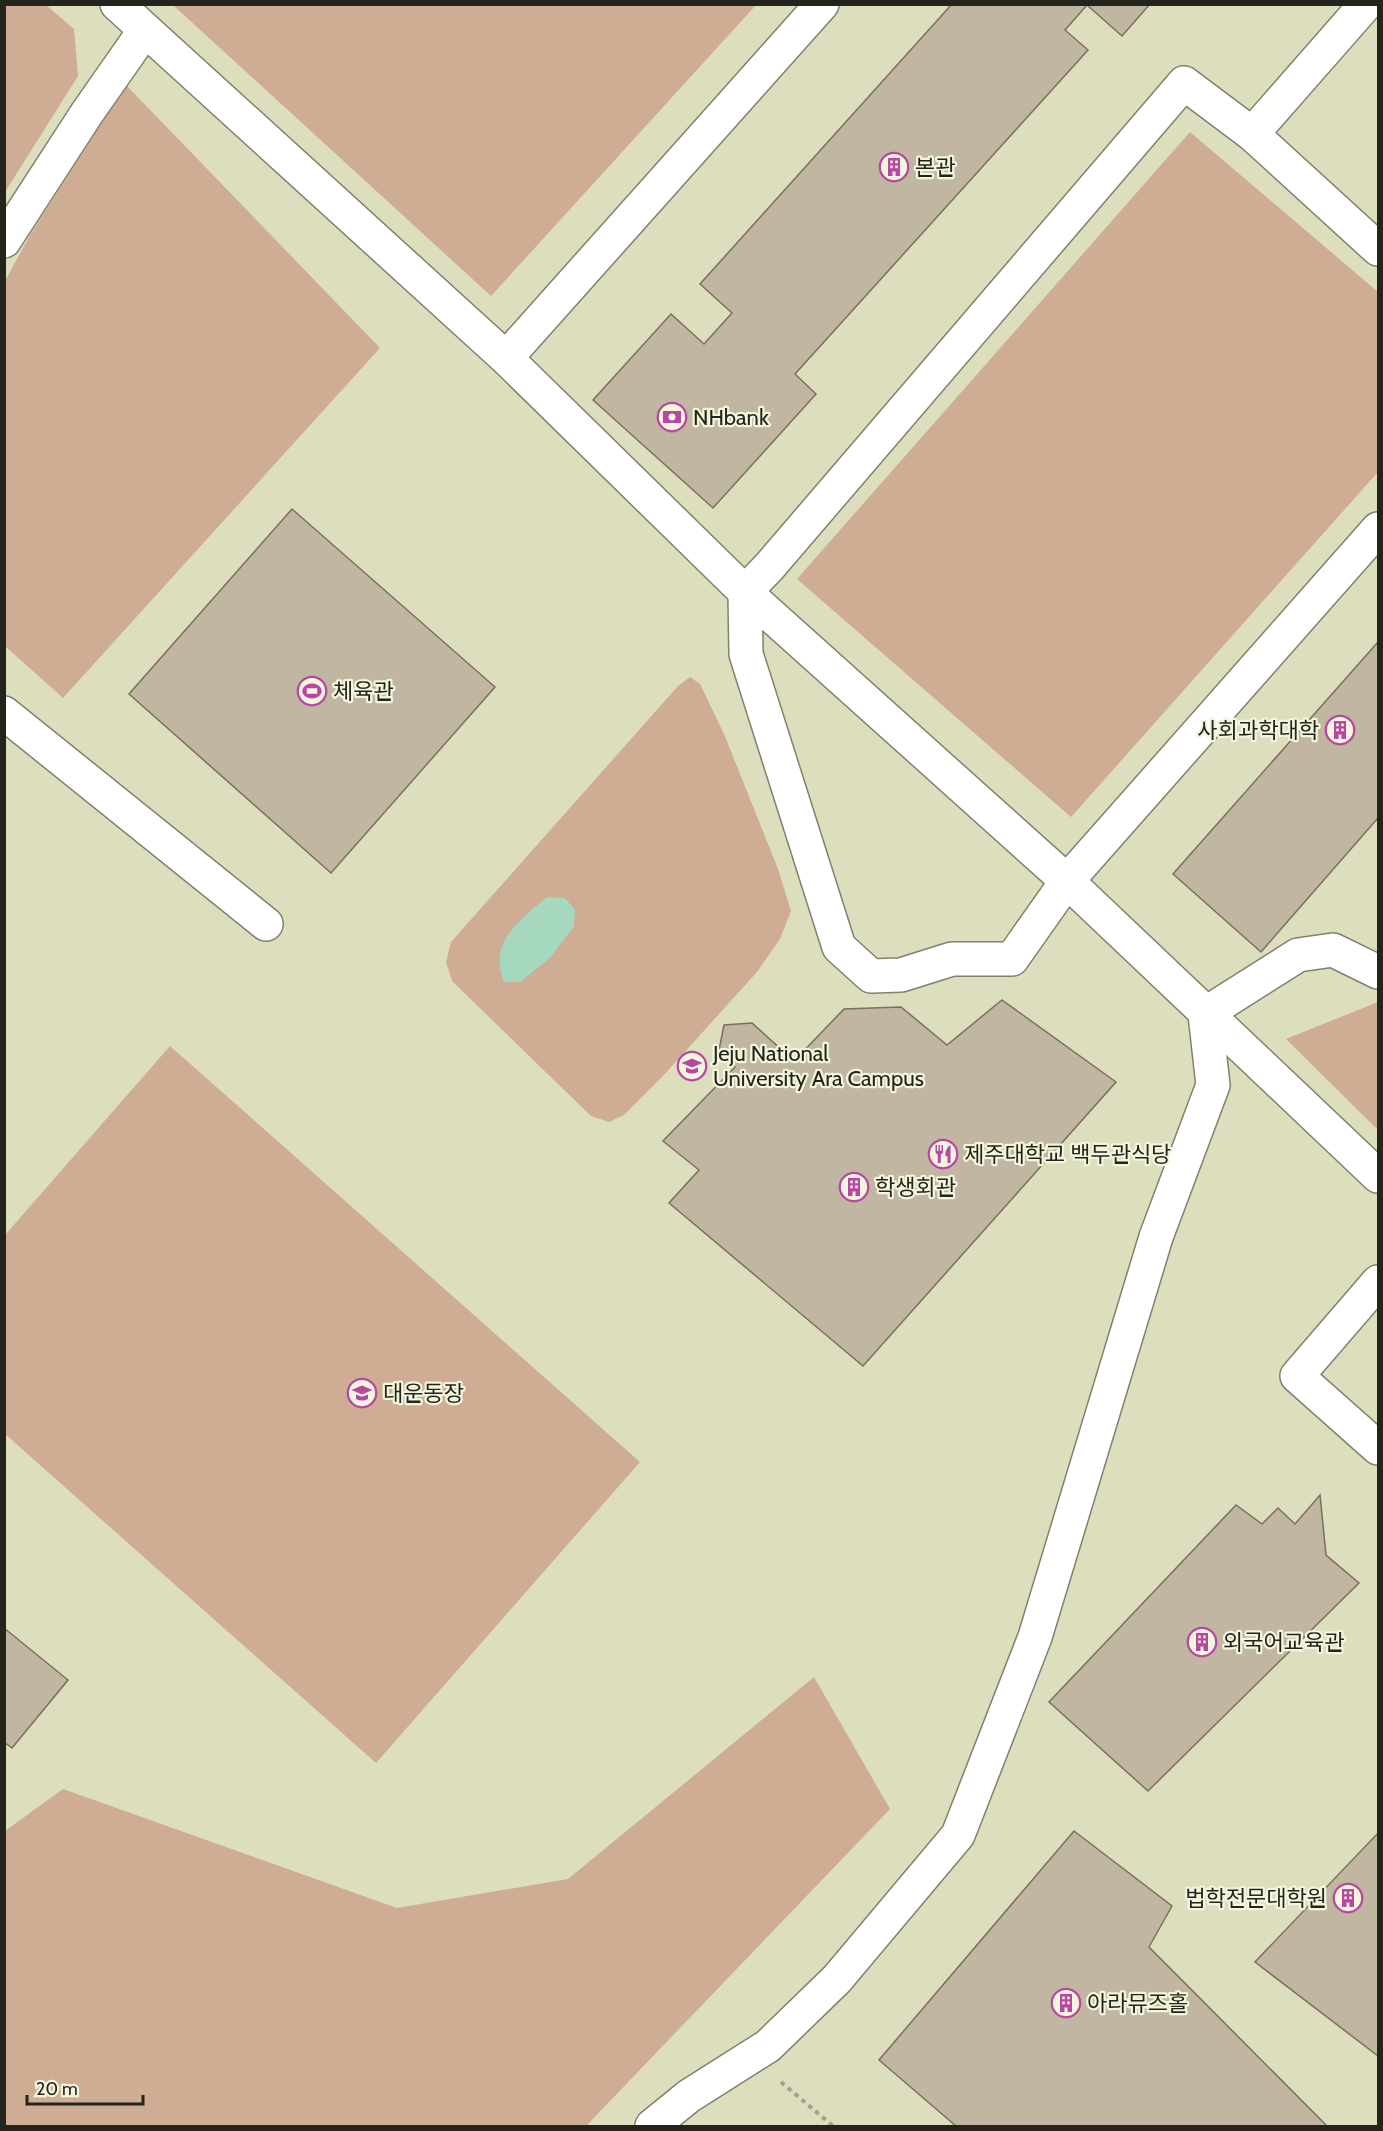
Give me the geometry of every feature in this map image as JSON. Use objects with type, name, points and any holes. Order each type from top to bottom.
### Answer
[{"type":"lane","points":[[117,4],[506,358],[745,592],[1067,881],[1378,1176]]},
{"type":"lane","points":[[506,358],[822,4]]},
{"type":"lane","points":[[1252,134],[1366,4]]},
{"type":"lane","points":[[4,241],[87,113],[145,30]]},
{"type":"lane","points":[[1378,249],[1252,134],[1184,83],[745,592],[746,654],[839,948],[871,976],[901,975],[952,959],[1012,959],[1067,881],[1378,529]]},
{"type":"lane","points":[[4,713],[266,924]]},
{"type":"lane","points":[[1205,1014],[1298,956],[1333,951],[1378,972]]},
{"type":"lane","points":[[652,2127],[689,2096],[768,2046],[837,1979],[958,1835],[1035,1636],[1156,1238],[1212,1085],[1205,1014]]},
{"type":"lane","points":[[1378,1282],[1297,1376],[1378,1448]]},
{"type":"path","points":[[753,2057],[833,2127]]},
{"type":"shaded area","points":[[5,4],[46,5],[74,29],[78,76],[5,192]]},
{"type":"shaded area","name":"Jeju National University Ara Campus","points":[[5,5],[1378,5],[1378,2126],[5,2126]]},
{"type":"shaded area","points":[[173,5],[756,5],[491,296]]},
{"type":"shaded area","points":[[126,85],[380,348],[63,698],[5,646],[5,281],[30,235]]},
{"type":"shaded area","points":[[1190,132],[1378,292],[1378,472],[1071,817],[797,579]]},
{"type":"shaded area","points":[[690,677],[700,684],[724,734],[778,869],[791,911],[780,939],[757,972],[662,1077],[624,1115],[609,1122],[591,1116],[452,981],[446,962],[451,942],[678,686]]},
{"type":"shaded area","points":[[547,897],[565,898],[575,910],[574,926],[550,958],[520,982],[504,982],[500,968],[503,944],[517,924]]},
{"type":"shaded area","points":[[1378,1002],[1378,1130],[1286,1039]]},
{"type":"shaded area","name":"대운동장","points":[[170,1046],[640,1462],[376,1763],[5,1434],[5,1235]]},
{"type":"shaded area","points":[[814,1677],[890,1809],[586,2126],[5,2126],[5,1831],[63,1789],[397,1908],[568,1879]]},
{"type":"building","name":"본관","points":[[952,4],[1150,4],[1122,36],[1087,5],[1065,30],[1088,50],[795,374],[816,394],[713,508],[593,400],[671,314],[704,344],[732,313],[700,284]]},
{"type":"building","name":"체육관","points":[[292,509],[495,687],[331,873],[129,694]]},
{"type":"building","name":"사회과학대학","points":[[1378,642],[1378,818],[1261,952],[1173,874]]},
{"type":"building","name":"학생회관","points":[[1002,1000],[1116,1082],[863,1366],[669,1203],[699,1170],[663,1141],[735,1067],[719,1050],[724,1025],[752,1023],[794,1061],[844,1009],[901,1007],[947,1045]]},
{"type":"building","name":"외국어교육관","points":[[1320,1495],[1326,1555],[1359,1583],[1148,1791],[1049,1702],[1236,1505],[1262,1524],[1278,1508],[1295,1524]]},
{"type":"building","points":[[4,1628],[68,1680],[12,1748],[4,1742]]},
{"type":"building","name":"아라뮤즈홀","points":[[1074,1831],[1172,1906],[1149,1947],[1327,2126],[956,2126],[879,2060]]},
{"type":"building","name":"법학전문대학원","points":[[1378,1833],[1378,2056],[1255,1962]]},
{"type":"place","name":"본관","points":[[894,167]]},
{"type":"place","name":"NHbank","points":[[672,417]]},
{"type":"place","name":"체육관","points":[[312,691]]},
{"type":"place","name":"사회과학대학","points":[[1340,730]]},
{"type":"place","name":"Jeju National University Ara Campus","points":[[692,1066]]},
{"type":"place","name":"제주대학교 백두관식당","points":[[943,1154]]},
{"type":"place","name":"학생회관","points":[[854,1187]]},
{"type":"place","name":"대운동장","points":[[362,1393]]},
{"type":"place","name":"외국어교육관","points":[[1202,1642]]},
{"type":"place","name":"법학전문대학원","points":[[1348,1898]]},
{"type":"place","name":"아라뮤즈홀","points":[[1066,2003]]}]
